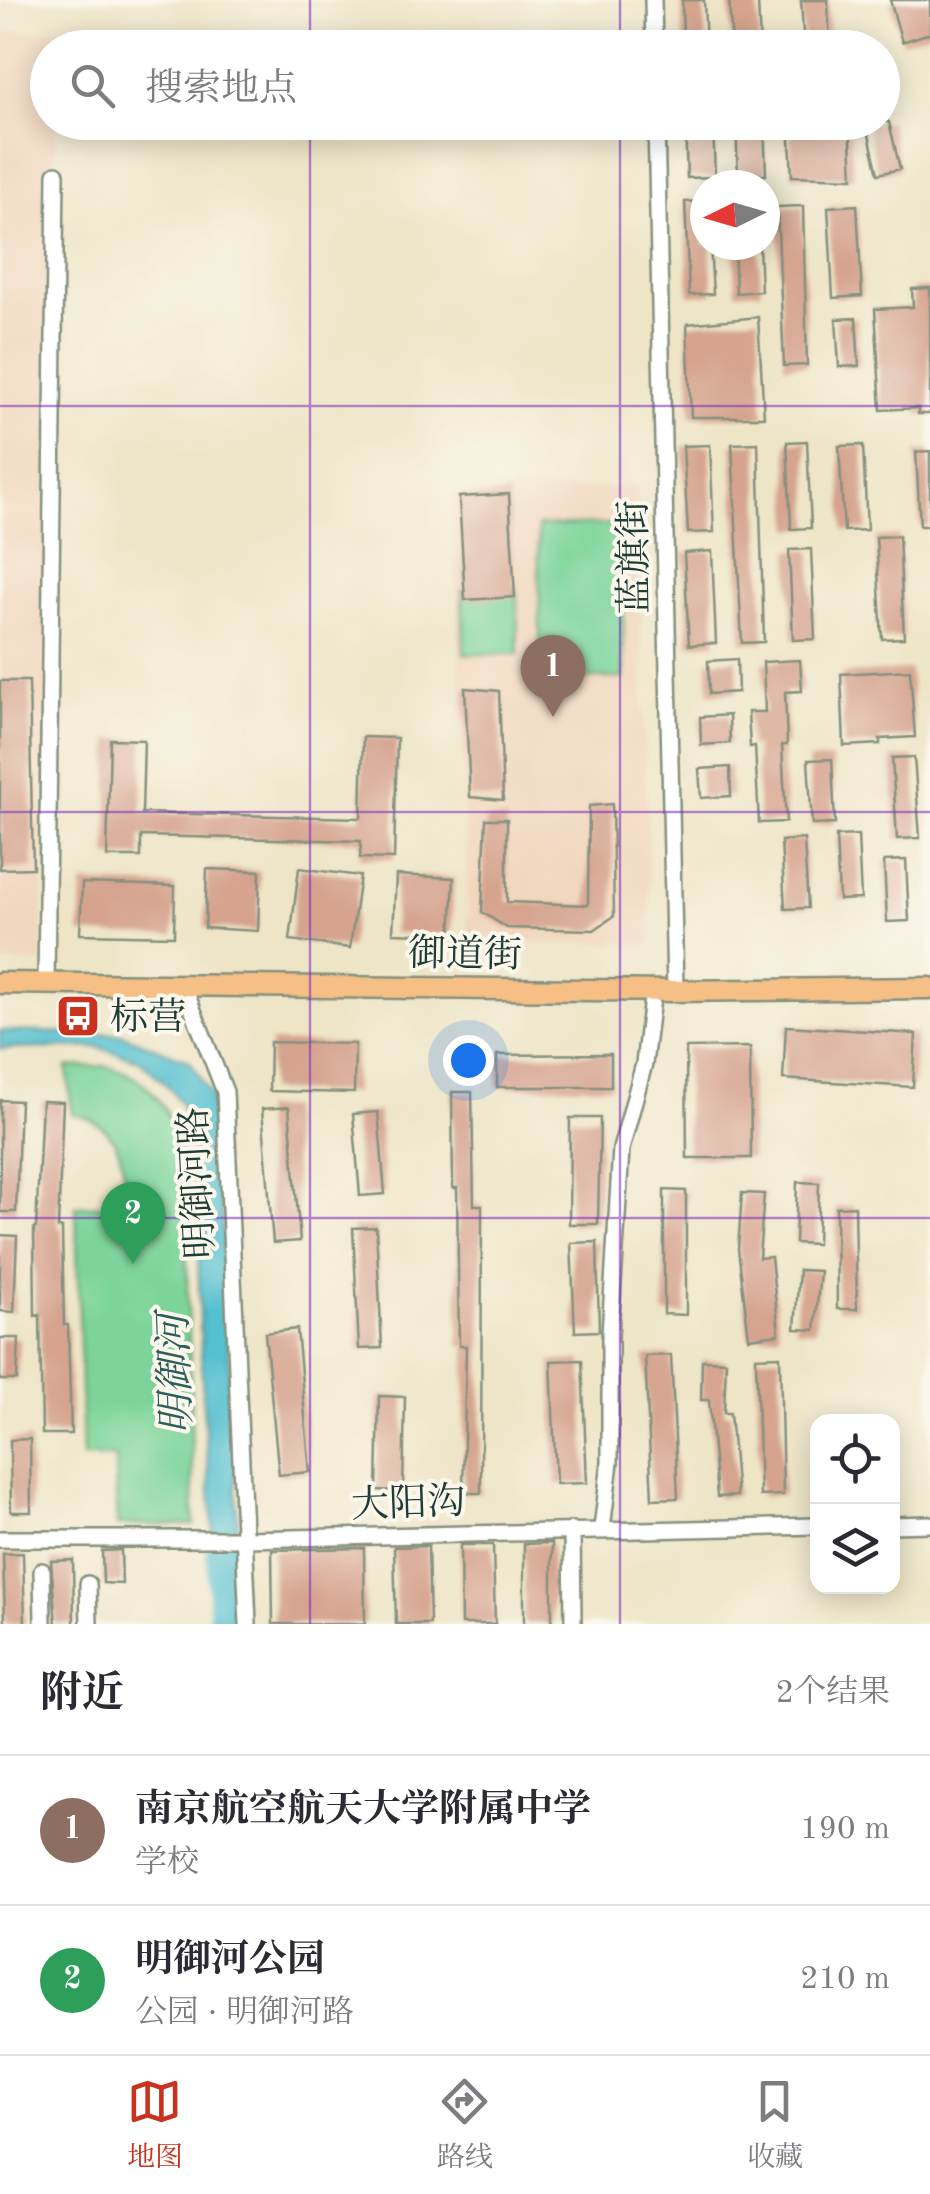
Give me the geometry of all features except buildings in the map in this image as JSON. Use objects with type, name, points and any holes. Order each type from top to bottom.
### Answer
[{"type":"main road","name":"御道街","points":[[0,983],[675,991],[930,988]]},
{"type":"street","points":[[653,0],[654,30]]},
{"type":"street","name":"蓝旗街","points":[[656,140],[675,991]]},
{"type":"street","points":[[46,983],[56,174]]},
{"type":"street","name":"明御河路","points":[[183,985],[226,1092],[248,1624]]},
{"type":"street","points":[[602,1529],[610,1462],[610,1335],[621,1149],[644,1064],[653,990]]},
{"type":"street","points":[[900,1525],[930,1524]]},
{"type":"street","name":"大阳沟","points":[[0,1539],[246,1540],[810,1526]]},
{"type":"street","points":[[572,1530],[573,1624]]},
{"type":"street","points":[[42,1571],[43,1624]]},
{"type":"street","points":[[88,1584],[89,1624]]},
{"type":"shaded area","points":[[0,31],[30,31],[30,140],[56,140],[41,963],[0,962]]},
{"type":"shaded area","points":[[637,487],[651,944],[469,941],[453,493]]},
{"type":"green space","points":[[622,524],[624,678],[541,678],[538,526]]},
{"type":"green space","points":[[462,590],[517,590],[518,654],[464,654]]},
{"type":"green space","points":[[105,1066],[136,1078],[148,1088],[167,1113],[184,1159],[194,1525],[117,1525],[115,1457],[83,1457],[76,1206],[118,1205],[123,1175],[118,1147],[110,1135],[101,1126],[72,1114],[67,1067]]},
{"type":"water","name":"明御河","points":[[0,1031],[121,1034],[190,1061],[211,1095],[220,1177],[243,1624],[221,1624],[203,1405],[196,1191],[191,1140],[181,1103],[139,1060],[97,1047],[0,1049]]},
{"type":"waterway","name":"明御河","points":[[217,1548],[220,1624]]},
{"type":"place","name":"南京航空航天大学附属中学","points":[[553,717]]},
{"type":"place","name":"标营","points":[[78,1016]]},
{"type":"place","name":"明御河公园","points":[[133,1264]]}]
